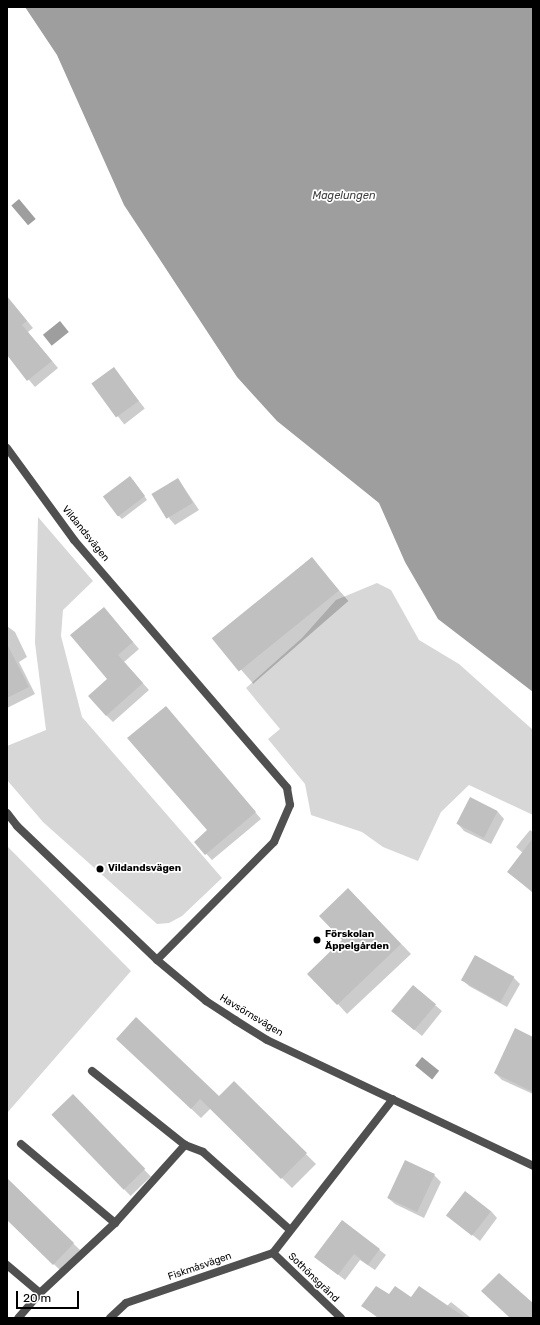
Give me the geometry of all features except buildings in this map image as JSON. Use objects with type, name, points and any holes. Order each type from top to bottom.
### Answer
[{"type":"street","name":"Vildandsvägen","points":[[7,448],[74,540],[287,788],[290,805],[274,842],[157,960]]},
{"type":"street","name":"Havsörnsvägen","points":[[7,813],[18,826],[157,960],[206,1001],[267,1040],[533,1166]]},
{"type":"street","points":[[92,1071],[185,1145],[203,1152],[289,1229]]},
{"type":"street","points":[[272,1253],[289,1229],[393,1099]]},
{"type":"street","points":[[21,1144],[115,1223]]},
{"type":"street","points":[[18,1318],[40,1293],[115,1223],[185,1145]]},
{"type":"street","name":"Fiskmåsvägen","points":[[110,1318],[126,1303],[272,1253]]},
{"type":"street","name":"Sothönsgränd","points":[[272,1253],[340,1318]]},
{"type":"street","points":[[7,1265],[40,1293]]},
{"type":"shaded area","points":[[38,517],[93,581],[63,610],[61,636],[82,717],[222,878],[182,916],[169,923],[157,924],[43,822],[7,780],[7,746],[46,730],[35,643]]},
{"type":"shaded area","points":[[377,583],[391,590],[419,640],[459,664],[533,730],[533,815],[469,785],[441,812],[418,861],[383,847],[362,832],[311,815],[305,784],[268,739],[280,729],[246,688],[302,638],[336,600]]},
{"type":"shaded area","points":[[7,846],[131,971],[7,1113]]},
{"type":"water","name":"Magelungen","points":[[25,7],[533,7],[533,692],[438,619],[405,562],[379,503],[277,421],[237,377],[124,205],[57,55]]},
{"type":"water","points":[[19,199],[36,219],[28,225],[11,205]]},
{"type":"water","points":[[60,321],[69,332],[52,346],[43,335]]},
{"type":"water","points":[[422,1057],[439,1071],[432,1079],[415,1066]]},
{"type":"place","name":"Vildandsvägen","points":[[100,869]]},
{"type":"place","name":"Förskolan Äppelgården","points":[[317,940]]}]
